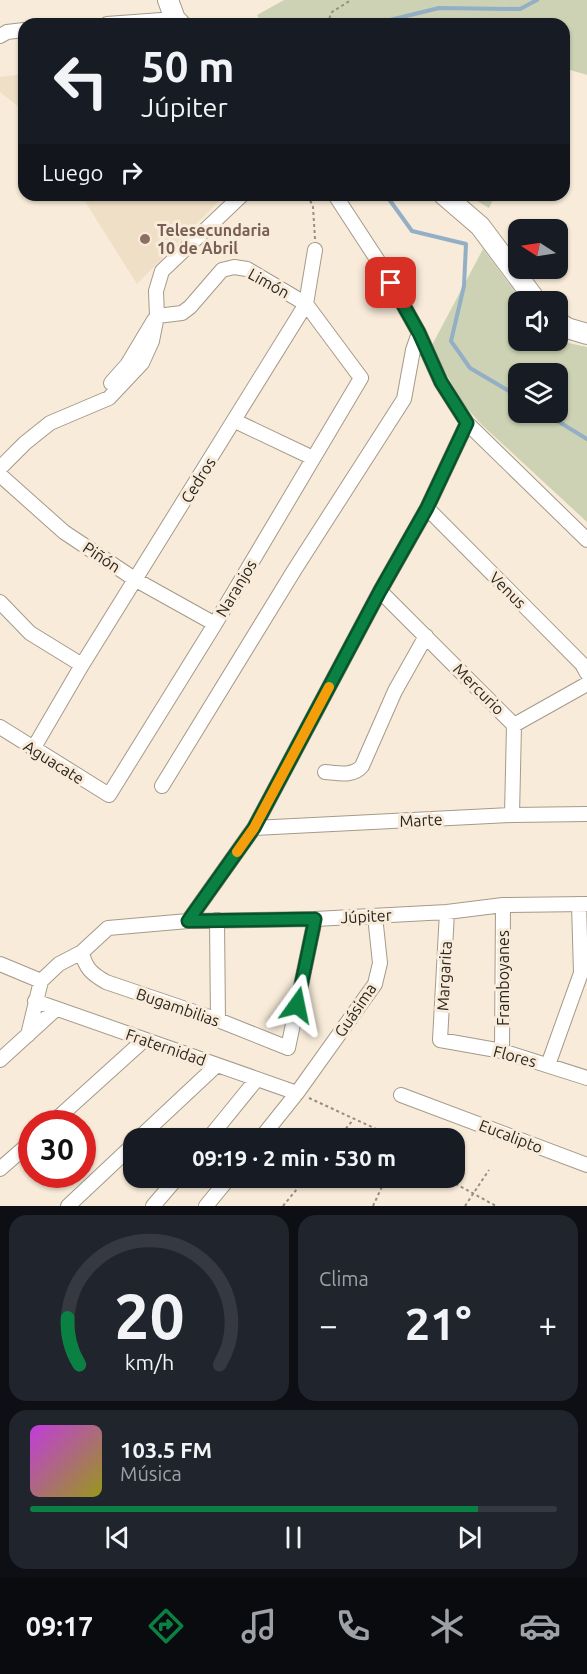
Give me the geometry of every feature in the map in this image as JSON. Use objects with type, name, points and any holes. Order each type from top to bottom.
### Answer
[{"type":"street","points":[[168,0],[176,18]]},
{"type":"street","points":[[0,36],[7,32],[18,31]]},
{"type":"street","points":[[0,468],[25,443],[50,423],[109,398],[142,363],[152,341],[157,316],[156,291],[162,271],[236,201]]},
{"type":"street","points":[[339,201],[382,267],[419,333],[441,382],[467,423],[587,540]]},
{"type":"street","points":[[451,201],[480,226],[529,291]]},
{"type":"street","name":"Cedros","points":[[33,749],[82,665],[306,304],[315,250]]},
{"type":"street","name":"Limón","points":[[157,316],[182,313],[222,270],[234,267],[248,270],[306,304],[361,378]]},
{"type":"street","points":[[568,328],[587,334]]},
{"type":"street","points":[[162,786],[289,579],[404,399],[413,350],[419,333]]},
{"type":"street","name":"Naranjos","points":[[109,795],[215,624],[361,378]]},
{"type":"street","points":[[235,421],[313,458]]},
{"type":"street","points":[[188,921],[254,828],[380,591],[427,508],[467,423]]},
{"type":"street","name":"Piñón","points":[[0,475],[64,532],[136,580],[215,624]]},
{"type":"street","name":"Venus","points":[[427,508],[582,664],[587,673]]},
{"type":"street","name":"Mercurio","points":[[380,591],[514,725],[512,815]]},
{"type":"street","points":[[0,602],[30,633],[82,665]]},
{"type":"street","points":[[325,772],[357,772],[395,691],[426,636]]},
{"type":"street","points":[[514,725],[587,684]]},
{"type":"street","name":"Aguacate","points":[[0,727],[109,795]]},
{"type":"street","name":"Marte","points":[[254,828],[512,815],[587,814]]},
{"type":"street","points":[[549,1065],[584,973],[583,904]]},
{"type":"street","name":"Júpiter","points":[[41,981],[59,964],[82,952],[108,928],[188,921],[315,919],[447,912],[503,906],[583,904]]},
{"type":"street","name":"Framboyanes","points":[[502,1051],[503,906]]},
{"type":"street","name":"Margarita","points":[[440,1040],[447,912]]},
{"type":"street","name":"Guásima","points":[[269,1128],[297,1093],[375,984],[380,963],[375,916]]},
{"type":"street","name":"Bugambilias","points":[[82,952],[84,964],[92,974],[106,982],[218,1020],[288,1048],[315,919]]},
{"type":"street","points":[[217,920],[218,1020]]},
{"type":"street","points":[[2,967],[41,981],[28,1035]]},
{"type":"street","name":"Fraternidad","points":[[35,1001],[297,1093]]},
{"type":"street","points":[[0,1060],[56,1009]]},
{"type":"street","points":[[66,1110],[144,1040]]},
{"type":"street","name":"Flores","points":[[440,1040],[502,1051],[587,1078]]},
{"type":"street","points":[[150,1128],[218,1065]]},
{"type":"street","points":[[217,1128],[258,1079]]},
{"type":"street","name":"Eucalipto","points":[[401,1095],[587,1165]]},
{"type":"street","points":[[0,1169],[18,1153]]},
{"type":"street","points":[[68,1206],[123,1154]]},
{"type":"street","points":[[153,1206],[168,1188]]},
{"type":"street","points":[[206,1206],[221,1188]]},
{"type":"path","points":[[330,18],[332,12],[351,0]]},
{"type":"path","points":[[310,201],[313,207],[315,250]]},
{"type":"path","points":[[297,1093],[373,1128]]},
{"type":"path","points":[[346,1128],[353,1119]]},
{"type":"path","points":[[465,1206],[489,1170]]},
{"type":"path","points":[[283,1206],[298,1188]]},
{"type":"path","points":[[373,1206],[381,1188]]},
{"type":"path","points":[[463,1188],[496,1206]]},
{"type":"shaded area","points":[[18,75],[18,106],[0,92],[0,77]]},
{"type":"shaded area","name":"Telesecundaria 10 de Abril","points":[[85,201],[219,201],[137,284]]},
{"type":"green space","points":[[284,0],[587,0],[587,75],[570,70],[570,18],[259,18],[257,15]]},
{"type":"green space","points":[[477,201],[492,201],[489,208]]},
{"type":"green space","points":[[483,249],[514,291],[508,291],[508,351],[568,351],[568,343],[587,347],[587,522],[482,425],[464,405],[431,347]]},
{"type":"waterway","points":[[398,18],[439,8],[520,9],[537,0]]},
{"type":"waterway","points":[[390,201],[412,231],[466,244],[464,286],[451,341],[470,368],[508,390]]},
{"type":"waterway","points":[[561,423],[587,439]]},
{"type":"slow traffic","points":[[237,852],[254,828],[329,687]]},
{"type":"place","name":"Telesecundaria 10 de Abril","points":[[145,239]]},
{"type":"route","points":[[297,1005],[315,919],[188,921],[254,828],[380,591],[427,508],[467,423],[441,382],[419,333],[391,283]]}]
